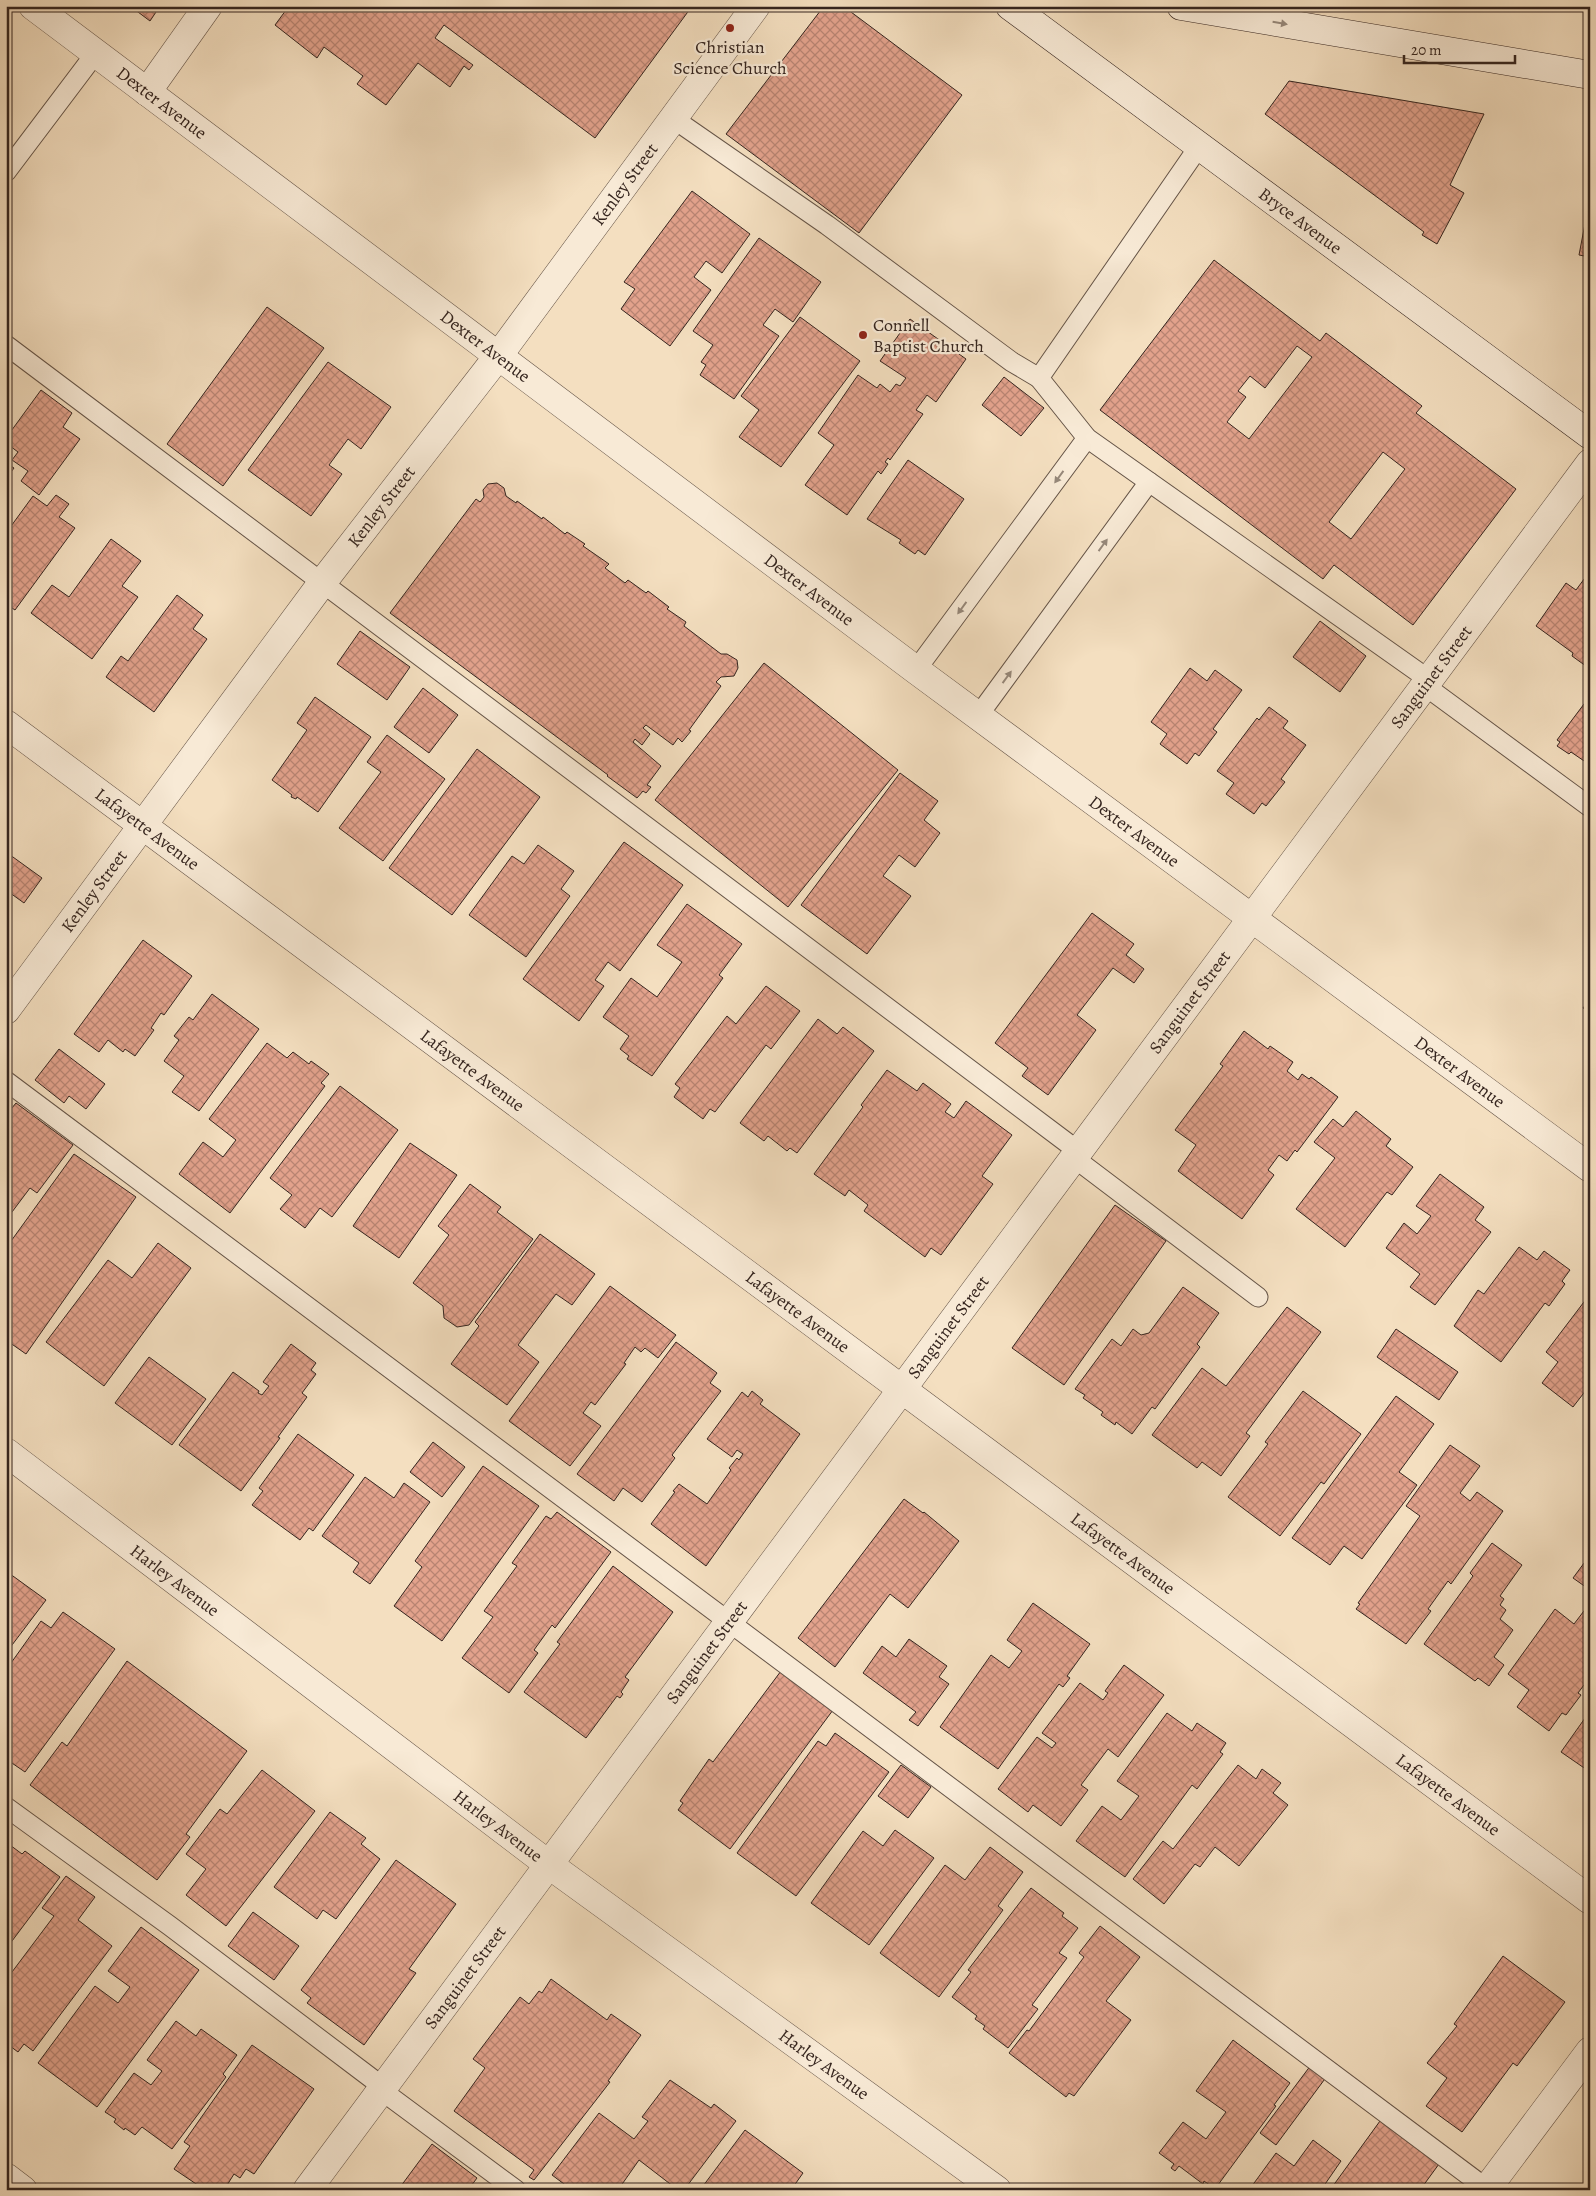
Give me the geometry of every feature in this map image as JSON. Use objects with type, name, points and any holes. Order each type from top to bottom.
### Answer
[{"type":"street","name":"Dexter Avenue","points":[[33,6],[916,670],[1590,1168]]},
{"type":"street","points":[[147,92],[208,6]]},
{"type":"street","name":"Kenley Street","points":[[6,1010],[322,583],[499,356],[756,6]]},
{"type":"street","name":"Bryce Avenue","points":[[1010,6],[1590,436]]},
{"type":"street","points":[[1180,6],[1590,75]]},
{"type":"street","name":"Sanguinet Street","points":[[307,2190],[1590,463]]},
{"type":"street","name":"Lafayette Avenue","points":[[6,724],[1590,1900]]},
{"type":"street","name":"Harley Avenue","points":[[6,1452],[548,1864],[997,2190]]},
{"type":"street","points":[[1487,2189],[1590,2051]]},
{"type":"street","points":[[6,2177],[23,2190]]},
{"type":"lane","points":[[6,172],[95,54]]},
{"type":"lane","points":[[674,119],[827,225],[1012,362],[1038,378],[1088,438],[1426,682],[1590,807]]},
{"type":"lane","points":[[1038,378],[1200,145]]},
{"type":"lane","points":[[6,345],[1076,1154],[1258,1297]]},
{"type":"lane","points":[[916,670],[1088,438]]},
{"type":"lane","points":[[978,716],[1149,482]]},
{"type":"lane","points":[[6,1081],[1487,2189]]},
{"type":"lane","points":[[6,1806],[170,1926],[516,2190]]},
{"type":"building","points":[[130,6],[160,6],[150,21]]},
{"type":"building","points":[[289,6],[689,6],[690,9],[595,138],[444,25],[435,38],[473,65],[469,70],[464,66],[450,87],[418,63],[386,105],[357,84],[363,76],[324,47],[317,58],[275,25]]},
{"type":"building","points":[[824,6],[843,6],[962,95],[859,233],[726,134]]},
{"type":"building","points":[[1289,81],[1484,114],[1450,185],[1464,193],[1437,244],[1422,235],[1424,232],[1265,114]]},
{"type":"building","points":[[692,191],[750,234],[722,273],[706,261],[694,277],[711,290],[670,346],[621,309],[635,289],[624,282]]},
{"type":"building","points":[[1588,208],[1590,208],[1590,257],[1579,255]]},
{"type":"building","points":[[759,238],[821,282],[793,322],[775,309],[763,325],[779,336],[734,399],[700,375],[706,365],[701,362],[713,345],[693,331]]},
{"type":"building","points":[[1214,260],[1320,341],[1326,333],[1422,406],[1416,413],[1516,489],[1413,625],[1334,565],[1323,579],[1100,410]],"holes":[[[1297,346],[1312,357],[1249,439],[1227,422],[1246,397],[1238,391],[1250,376],[1265,388]],[[1383,452],[1405,469],[1351,539],[1329,522]]]},
{"type":"building","points":[[267,307],[324,348],[223,486],[167,444]]},
{"type":"building","points":[[800,317],[860,361],[781,467],[739,437],[759,410],[741,396]]},
{"type":"building","points":[[910,319],[966,359],[936,402],[927,395],[916,410],[923,414],[890,460],[888,458],[885,462],[888,464],[881,474],[878,471],[847,515],[805,485],[834,445],[818,433],[858,375],[877,388],[880,384],[890,392],[896,384],[900,386],[906,378],[880,361]]},
{"type":"building","points":[[328,362],[391,407],[361,449],[348,439],[329,465],[342,474],[311,516],[248,470]]},
{"type":"building","points":[[1004,377],[1044,408],[1021,436],[982,405]]},
{"type":"building","points":[[41,390],[72,413],[63,427],[80,439],[39,495],[21,481],[28,471],[12,460],[18,452],[6,443],[6,438]]},
{"type":"building","points":[[908,460],[964,499],[925,555],[918,550],[915,554],[899,543],[901,540],[867,519]]},
{"type":"building","points":[[6,463],[14,468],[6,479]]},
{"type":"building","points":[[497,483],[504,488],[506,496],[516,503],[517,501],[542,519],[543,517],[565,534],[567,532],[585,544],[583,546],[609,564],[605,568],[625,583],[628,580],[646,593],[648,591],[669,607],[667,609],[686,622],[684,626],[721,654],[727,654],[737,660],[738,668],[734,676],[721,677],[716,682],[721,686],[682,742],[678,738],[673,745],[646,725],[643,728],[650,734],[642,745],[635,739],[633,742],[661,766],[647,785],[651,787],[646,793],[643,791],[637,798],[390,613],[476,499],[480,502],[484,497],[483,490],[488,484]]},
{"type":"building","points":[[56,495],[69,504],[59,517],[75,528],[15,610],[6,604],[6,533],[33,496],[47,506]]},
{"type":"building","points":[[111,539],[141,561],[122,586],[138,597],[92,659],[31,613],[52,585],[69,597]]},
{"type":"building","points":[[1590,571],[1590,669],[1572,656],[1573,653],[1536,626],[1566,583],[1576,590]]},
{"type":"building","points":[[177,595],[203,615],[193,629],[207,639],[154,712],[106,677],[121,656],[128,661]]},
{"type":"building","points":[[1320,621],[1366,656],[1340,692],[1293,657]]},
{"type":"building","points":[[360,631],[410,667],[387,700],[337,664]]},
{"type":"building","points":[[764,663],[898,770],[788,907],[655,800]]},
{"type":"building","points":[[1190,668],[1207,681],[1215,670],[1242,690],[1213,729],[1217,732],[1199,756],[1195,753],[1187,764],[1160,744],[1167,734],[1151,722]]},
{"type":"building","points":[[423,688],[458,715],[429,753],[394,727]]},
{"type":"building","points":[[1590,696],[1590,765],[1571,752],[1569,754],[1557,746],[1560,742],[1557,740]]},
{"type":"building","points":[[315,697],[371,737],[318,812],[297,797],[296,799],[291,797],[292,795],[272,780],[307,730],[297,723]]},
{"type":"building","points":[[1269,707],[1288,721],[1283,728],[1306,745],[1281,779],[1285,782],[1266,806],[1262,803],[1254,814],[1226,794],[1234,783],[1217,771],[1257,718],[1259,720]]},
{"type":"building","points":[[387,735],[445,779],[383,861],[339,828],[381,772],[367,762]]},
{"type":"building","points":[[477,749],[540,797],[452,915],[389,868]]},
{"type":"building","points":[[900,773],[938,801],[924,820],[940,833],[915,867],[899,855],[883,876],[911,896],[867,954],[801,905]]},
{"type":"building","points":[[624,842],[683,885],[620,971],[608,962],[595,980],[604,986],[579,1021],[523,979]]},
{"type":"building","points":[[538,845],[574,871],[561,889],[570,896],[526,957],[469,915],[512,856],[524,864]]},
{"type":"building","points":[[6,852],[42,878],[24,903],[6,890]]},
{"type":"building","points":[[687,904],[742,944],[719,975],[723,978],[652,1076],[627,1059],[629,1056],[620,1049],[629,1036],[603,1017],[631,978],[657,997],[682,962],[657,945]]},
{"type":"building","points":[[1092,913],[1134,944],[1126,955],[1144,969],[1134,983],[1113,968],[1077,1015],[1096,1030],[1048,1095],[1022,1076],[1028,1068],[995,1043]]},
{"type":"building","points":[[143,940],[192,976],[164,1015],[161,1013],[151,1028],[154,1030],[135,1056],[125,1049],[123,1052],[108,1040],[99,1052],[74,1034]]},
{"type":"building","points":[[766,986],[800,1011],[771,1049],[766,1045],[715,1112],[710,1109],[703,1119],[674,1097],[680,1088],[675,1084],[727,1016],[736,1024]]},
{"type":"building","points":[[212,994],[259,1029],[199,1111],[172,1092],[184,1076],[164,1061],[179,1040],[174,1036],[189,1017],[193,1020]]},
{"type":"building","points":[[1590,999],[1590,1013],[1583,1008]]},
{"type":"building","points":[[818,1019],[837,1034],[843,1027],[874,1051],[797,1153],[790,1148],[787,1151],[768,1136],[764,1141],[740,1123]]},
{"type":"building","points":[[1244,1031],[1268,1049],[1270,1046],[1293,1062],[1287,1071],[1298,1080],[1302,1074],[1309,1079],[1311,1077],[1338,1097],[1297,1152],[1295,1150],[1287,1161],[1279,1155],[1268,1170],[1274,1175],[1242,1219],[1178,1171],[1196,1145],[1175,1130],[1223,1066],[1220,1064]]},
{"type":"building","points":[[267,1043],[287,1058],[293,1052],[309,1064],[311,1061],[329,1074],[321,1083],[325,1086],[230,1213],[179,1174],[203,1142],[223,1157],[236,1140],[209,1119]]},
{"type":"building","points":[[59,1049],[105,1084],[86,1109],[69,1096],[64,1103],[35,1080]]},
{"type":"building","points":[[887,1070],[917,1091],[923,1083],[951,1104],[945,1112],[954,1118],[966,1101],[1012,1135],[982,1176],[993,1184],[941,1255],[931,1248],[925,1257],[864,1211],[868,1205],[849,1190],[845,1196],[814,1174],[863,1107],[861,1105]]},
{"type":"building","points":[[340,1086],[398,1130],[332,1217],[320,1208],[305,1228],[280,1209],[292,1195],[270,1178]]},
{"type":"building","points":[[16,1103],[73,1145],[37,1193],[30,1188],[6,1220],[6,1115]]},
{"type":"building","points":[[1356,1111],[1391,1139],[1386,1146],[1413,1167],[1392,1195],[1387,1192],[1345,1247],[1296,1209],[1335,1158],[1314,1142],[1333,1119],[1343,1127]]},
{"type":"building","points":[[410,1143],[457,1175],[399,1258],[353,1226]]},
{"type":"building","points":[[74,1154],[136,1197],[26,1354],[6,1340],[6,1248]]},
{"type":"building","points":[[1440,1174],[1484,1207],[1475,1220],[1491,1232],[1435,1305],[1410,1287],[1420,1274],[1386,1248],[1404,1223],[1417,1234],[1431,1216],[1416,1206]]},
{"type":"building","points":[[470,1184],[501,1207],[497,1212],[533,1239],[469,1325],[457,1327],[444,1318],[443,1306],[413,1283],[449,1235],[438,1226]]},
{"type":"building","points":[[1115,1205],[1166,1241],[1064,1385],[1012,1348]]},
{"type":"building","points":[[540,1234],[595,1274],[572,1305],[556,1294],[518,1345],[539,1362],[507,1405],[451,1364],[479,1326],[475,1322]]},
{"type":"building","points":[[158,1243],[191,1268],[104,1386],[46,1342],[108,1260],[132,1278]]},
{"type":"building","points":[[1519,1247],[1537,1260],[1544,1251],[1570,1270],[1562,1281],[1565,1284],[1549,1306],[1545,1303],[1501,1362],[1454,1326],[1478,1290],[1484,1294]]},
{"type":"building","points":[[610,1286],[676,1335],[658,1358],[645,1348],[641,1352],[635,1347],[624,1363],[626,1364],[595,1405],[591,1402],[583,1413],[601,1426],[570,1466],[509,1421]]},
{"type":"building","points":[[1183,1287],[1219,1313],[1197,1344],[1200,1347],[1155,1409],[1152,1407],[1132,1434],[1116,1422],[1115,1425],[1101,1415],[1103,1412],[1083,1398],[1085,1395],[1075,1389],[1112,1339],[1121,1346],[1133,1329],[1141,1335],[1149,1333]]},
{"type":"building","points":[[1590,1294],[1590,1385],[1573,1407],[1542,1383],[1558,1362],[1546,1352]]},
{"type":"building","points":[[1287,1307],[1321,1332],[1246,1433],[1250,1436],[1221,1476],[1202,1462],[1197,1468],[1152,1435],[1202,1368],[1226,1386]]},
{"type":"building","points":[[1396,1329],[1458,1372],[1439,1400],[1377,1357]]},
{"type":"building","points":[[676,1342],[717,1373],[710,1383],[721,1391],[672,1455],[675,1458],[642,1502],[623,1488],[614,1501],[577,1474]]},
{"type":"building","points":[[291,1344],[316,1363],[311,1370],[316,1374],[302,1393],[307,1397],[241,1491],[179,1445],[233,1372],[262,1395],[269,1386],[263,1382]]},
{"type":"building","points":[[149,1357],[206,1399],[172,1445],[115,1403]]},
{"type":"building","points":[[752,1391],[763,1400],[760,1404],[800,1434],[706,1566],[651,1524],[679,1484],[707,1504],[731,1470],[729,1468],[743,1454],[737,1450],[732,1457],[707,1439],[742,1392],[748,1397]]},
{"type":"building","points":[[1303,1391],[1361,1434],[1324,1484],[1321,1482],[1280,1536],[1228,1497],[1268,1444],[1265,1442]]},
{"type":"building","points":[[1396,1396],[1434,1424],[1399,1472],[1417,1485],[1362,1559],[1344,1546],[1330,1565],[1292,1538]]},
{"type":"building","points":[[298,1434],[354,1475],[313,1531],[309,1528],[300,1540],[252,1505],[263,1491],[259,1488]]},
{"type":"building","points":[[433,1442],[465,1467],[442,1497],[410,1472]]},
{"type":"building","points":[[1450,1445],[1480,1466],[1460,1493],[1470,1501],[1477,1492],[1503,1511],[1451,1584],[1448,1581],[1428,1609],[1431,1611],[1406,1644],[1356,1609],[1360,1604],[1358,1603],[1420,1516],[1406,1506]]},
{"type":"building","points":[[483,1466],[539,1506],[442,1641],[394,1606],[422,1567],[415,1561]]},
{"type":"building","points":[[365,1477],[394,1498],[404,1483],[430,1502],[370,1584],[353,1572],[359,1563],[322,1536]]},
{"type":"building","points":[[904,1499],[924,1512],[959,1541],[908,1608],[890,1594],[835,1667],[798,1638]]},
{"type":"building","points":[[557,1512],[611,1552],[555,1628],[552,1625],[534,1650],[538,1653],[509,1693],[462,1658],[493,1617],[484,1611],[517,1566],[512,1563],[546,1516],[551,1519]]},
{"type":"building","points":[[1492,1543],[1522,1565],[1500,1596],[1504,1599],[1500,1605],[1506,1610],[1500,1619],[1513,1630],[1494,1657],[1504,1665],[1489,1686],[1478,1678],[1475,1681],[1424,1644],[1473,1576],[1470,1573]]},
{"type":"building","points":[[1590,1555],[1590,1590],[1573,1578]]},
{"type":"building","points":[[613,1566],[673,1612],[625,1677],[629,1680],[621,1692],[623,1694],[620,1698],[617,1696],[586,1738],[524,1692],[560,1644],[557,1642]]},
{"type":"building","points":[[6,1571],[46,1600],[6,1653]]},
{"type":"building","points":[[1033,1603],[1090,1644],[1067,1676],[1070,1678],[1063,1687],[1059,1684],[998,1769],[940,1727],[991,1655],[1009,1668],[1022,1651],[1007,1640]]},
{"type":"building","points":[[1590,1603],[1590,1677],[1578,1693],[1581,1695],[1566,1715],[1562,1713],[1549,1731],[1517,1707],[1529,1690],[1508,1674],[1555,1609],[1574,1624]]},
{"type":"building","points":[[63,1612],[115,1649],[25,1772],[6,1759],[6,1670],[41,1621],[51,1628]]},
{"type":"building","points":[[909,1639],[947,1666],[939,1677],[949,1684],[918,1726],[909,1720],[916,1712],[863,1673],[882,1646],[896,1657]]},
{"type":"building","points":[[127,1661],[247,1751],[186,1834],[190,1837],[157,1880],[30,1785],[62,1742],[67,1746]]},
{"type":"building","points":[[1124,1665],[1164,1695],[1118,1757],[1108,1749],[1081,1785],[1088,1790],[1061,1826],[1033,1805],[1028,1812],[998,1789],[1037,1737],[1052,1748],[1056,1743],[1042,1733],[1080,1683],[1103,1700],[1108,1693],[1105,1691]]},
{"type":"building","points":[[781,1671],[833,1710],[730,1849],[678,1810],[683,1803],[680,1801],[709,1759],[713,1762]]},
{"type":"building","points":[[1590,1711],[1590,1772],[1561,1752]]},
{"type":"building","points":[[1167,1713],[1192,1731],[1197,1723],[1226,1743],[1220,1752],[1223,1754],[1197,1789],[1192,1785],[1125,1877],[1076,1841],[1102,1806],[1121,1820],[1139,1796],[1117,1781]]},
{"type":"building","points":[[835,1733],[889,1772],[796,1896],[737,1853],[818,1741],[826,1746]]},
{"type":"building","points":[[901,1765],[931,1787],[908,1818],[878,1796]]},
{"type":"building","points":[[1238,1765],[1256,1779],[1262,1769],[1281,1783],[1273,1793],[1288,1805],[1239,1866],[1215,1847],[1200,1867],[1195,1864],[1164,1904],[1133,1879],[1163,1841],[1173,1849]]},
{"type":"building","points":[[262,1770],[315,1811],[226,1926],[186,1895],[206,1869],[186,1854],[220,1809],[227,1814]]},
{"type":"building","points":[[330,1812],[366,1838],[361,1844],[380,1859],[336,1919],[323,1910],[317,1919],[274,1887]]},
{"type":"building","points":[[895,1830],[934,1858],[869,1945],[811,1903],[863,1831],[883,1846]]},
{"type":"building","points":[[6,1842],[22,1854],[25,1851],[60,1877],[6,1949]]},
{"type":"building","points":[[990,1847],[1023,1872],[998,1906],[1003,1910],[939,1997],[880,1953],[945,1865],[965,1880]]},
{"type":"building","points":[[396,1860],[456,1904],[409,1969],[416,1973],[364,2045],[307,2003],[311,1998],[301,1990]]},
{"type":"building","points":[[66,1876],[95,1897],[78,1920],[112,1946],[33,2051],[24,2044],[18,2052],[6,2043],[6,1980],[54,1916],[42,1908]]},
{"type":"building","points":[[1031,1888],[1064,1913],[1062,1916],[1078,1928],[1059,1953],[1067,1958],[1032,2005],[1038,2009],[1008,2048],[983,2029],[985,2026],[975,2019],[977,2016],[952,1997],[971,1972],[968,1970]]},
{"type":"building","points":[[253,1912],[299,1946],[274,1980],[228,1946]]},
{"type":"building","points":[[1100,1926],[1140,1957],[1106,2001],[1131,2020],[1074,2096],[1069,2093],[1066,2097],[1009,2053],[1027,2030],[1029,2031],[1084,1957],[1079,1953]]},
{"type":"building","points":[[141,1927],[199,1970],[97,2107],[38,2063],[95,1986],[118,2003],[130,1987],[108,1971]]},
{"type":"building","points":[[1503,1956],[1565,2002],[1517,2066],[1513,2063],[1462,2132],[1426,2106],[1447,2078],[1427,2063],[1457,2026],[1454,2024]]},
{"type":"building","points":[[551,1979],[607,2020],[611,2014],[641,2035],[608,2081],[610,2082],[534,2180],[529,2177],[534,2170],[454,2111],[485,2068],[473,2059],[520,1997],[529,2004],[539,1991],[542,1993]]},
{"type":"building","points":[[176,2021],[196,2036],[201,2029],[237,2055],[223,2074],[226,2077],[172,2149],[142,2127],[135,2135],[125,2128],[124,2130],[114,2122],[116,2119],[105,2112],[134,2073],[151,2085],[162,2071],[147,2060]]},
{"type":"building","points":[[1233,2040],[1290,2083],[1274,2105],[1276,2106],[1215,2189],[1204,2181],[1203,2184],[1179,2166],[1175,2171],[1171,2168],[1174,2164],[1159,2153],[1183,2122],[1206,2139],[1226,2112],[1196,2091]]},
{"type":"building","points":[[252,2045],[314,2089],[254,2174],[246,2169],[240,2178],[234,2174],[224,2190],[205,2190],[174,2169],[190,2146],[184,2142]]},
{"type":"building","points":[[1314,2061],[1330,2072],[1276,2145],[1260,2133]]},
{"type":"building","points":[[670,2080],[711,2108],[714,2104],[736,2121],[684,2190],[678,2190],[639,2160],[618,2190],[572,2190],[552,2175],[599,2113],[634,2139],[648,2121],[642,2117]]},
{"type":"building","points":[[1380,2121],[1439,2164],[1420,2190],[1330,2190]]},
{"type":"building","points":[[745,2130],[803,2173],[791,2190],[700,2190]]},
{"type":"building","points":[[1313,2140],[1341,2161],[1321,2190],[1249,2190],[1276,2153],[1294,2166]]},
{"type":"building","points":[[432,2144],[477,2178],[468,2190],[398,2190]]},
{"type":"place","name":"Christian Science Church","points":[[730,28]]},
{"type":"place","name":"Connell Baptist Church","points":[[863,335]]}]
